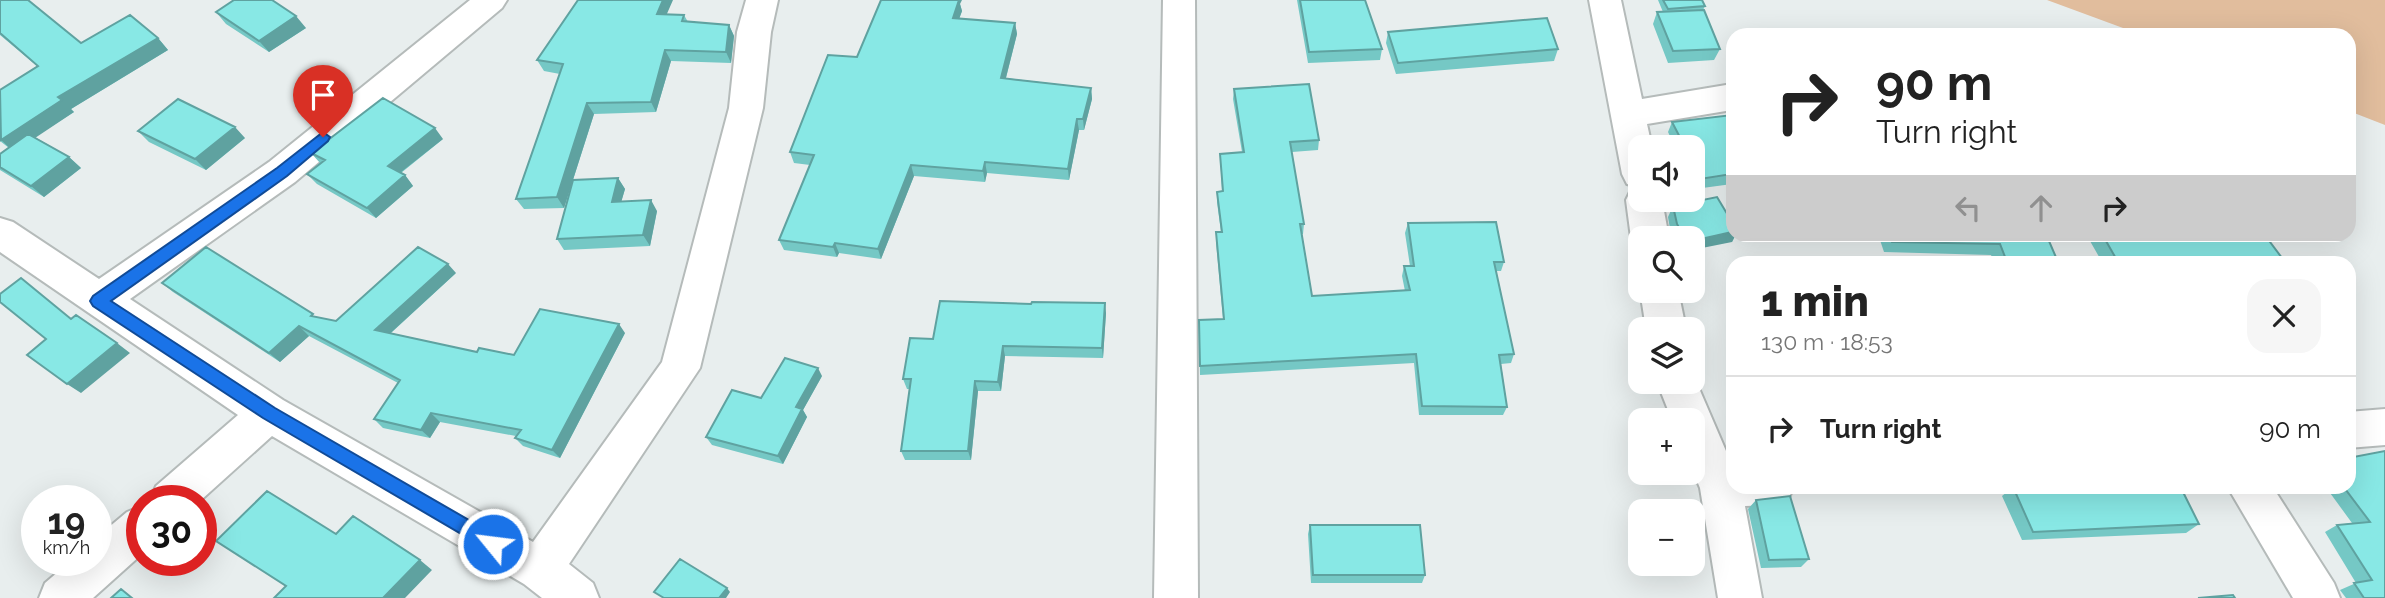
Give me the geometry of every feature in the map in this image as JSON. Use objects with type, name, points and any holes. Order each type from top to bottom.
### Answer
[{"type":"street","points":[[98,301],[282,172],[491,0]]},
{"type":"street","points":[[540,569],[680,368],[746,108],[754,32],[762,0]]},
{"type":"street","points":[[1176,598],[1179,0]]},
{"type":"street","points":[[1605,0],[1634,135]]},
{"type":"street","points":[[1630,114],[1726,98]]},
{"type":"street","points":[[0,233],[269,413],[540,569],[577,598]]},
{"type":"street","points":[[1682,394],[1721,488],[1740,598]]},
{"type":"street","points":[[188,485],[269,413]]},
{"type":"street","points":[[2356,429],[2385,427]]},
{"type":"street","points":[[1721,488],[1726,488]]},
{"type":"street","points":[[2253,494],[2318,598]]},
{"type":"street","points":[[61,598],[126,540]]},
{"type":"shaded area","points":[[2047,0],[2385,0],[2385,125],[2356,114],[2356,28],[2123,28]]},
{"type":"building","points":[[0,0],[28,0],[81,43],[130,15],[158,38],[58,97],[62,100],[1,140],[0,90],[38,66],[0,33]]},
{"type":"building","points":[[234,0],[272,0],[296,16],[259,41],[216,12]]},
{"type":"building","points":[[578,0],[663,0],[657,14],[684,15],[682,21],[729,25],[726,52],[665,50],[651,102],[587,103],[557,197],[516,199],[563,64],[537,60]]},
{"type":"building","points":[[881,0],[959,0],[953,18],[1015,23],[1001,78],[1091,88],[1083,119],[1077,119],[1068,169],[985,162],[983,171],[911,165],[878,249],[779,240],[814,155],[790,152],[828,55],[857,57]]},
{"type":"building","points":[[1300,0],[1365,0],[1382,49],[1309,52]]},
{"type":"building","points":[[1663,0],[1702,0],[1705,6],[1668,9]]},
{"type":"building","points":[[1704,10],[1720,49],[1673,51],[1657,12]]},
{"type":"building","points":[[1547,18],[1558,49],[1398,63],[1388,32]]},
{"type":"building","points":[[1309,84],[1319,140],[1290,142],[1304,224],[1300,224],[1312,296],[1410,290],[1404,266],[1414,266],[1408,223],[1496,222],[1504,262],[1494,262],[1514,354],[1499,355],[1507,407],[1422,406],[1416,354],[1200,366],[1199,320],[1224,319],[1216,232],[1222,232],[1217,192],[1223,191],[1220,154],[1244,152],[1234,89]]},
{"type":"building","points":[[383,98],[435,128],[388,166],[405,175],[367,208],[307,174],[325,160],[311,153]]},
{"type":"building","points":[[178,99],[235,127],[195,159],[138,131]]},
{"type":"building","points":[[1726,116],[1726,175],[1705,178],[1705,135],[1679,135],[1672,122]]},
{"type":"building","points":[[28,134],[69,157],[31,186],[0,167],[0,154]]},
{"type":"building","points":[[618,178],[612,202],[651,200],[643,235],[557,239],[573,180]]},
{"type":"building","points":[[1717,197],[1726,212],[1726,233],[1705,238],[1705,226],[1677,224],[1674,212],[1705,212],[1705,199]]},
{"type":"building","points":[[1892,242],[2049,242],[2055,256],[2005,256],[2000,244]]},
{"type":"building","points":[[2107,242],[2270,242],[2280,256],[2115,256]]},
{"type":"building","points":[[206,247],[313,314],[311,316],[336,321],[418,247],[448,264],[375,330],[477,352],[479,348],[514,355],[540,309],[619,324],[552,450],[515,438],[521,430],[431,413],[421,430],[374,419],[400,380],[299,326],[269,353],[162,283]]},
{"type":"building","points":[[21,278],[71,319],[76,315],[117,343],[67,384],[27,355],[46,339],[0,302],[0,294]]},
{"type":"building","points":[[940,301],[1105,303],[1102,348],[1003,346],[998,382],[975,381],[968,451],[901,451],[911,379],[903,379],[910,338],[933,339]]},
{"type":"building","points":[[785,358],[818,368],[796,407],[802,409],[778,456],[706,437],[732,390],[761,398]]},
{"type":"building","points":[[2385,451],[2385,598],[2364,598],[2354,583],[2372,580],[2337,525],[2370,522],[2349,494],[2356,494],[2356,456]]},
{"type":"building","points":[[267,491],[336,534],[353,516],[420,560],[383,598],[274,598],[286,586],[217,540]]},
{"type":"building","points":[[2016,494],[2184,494],[2199,524],[2033,532]]},
{"type":"building","points":[[1790,496],[1809,559],[1769,560],[1756,500]]},
{"type":"building","points":[[1310,525],[1420,525],[1425,575],[1313,575]]},
{"type":"building","points":[[680,559],[727,588],[719,598],[664,598],[654,592]]},
{"type":"building","points":[[121,589],[132,598],[111,598]]},
{"type":"building","points":[[2233,595],[2235,598],[2198,598]]},
{"type":"route","points":[[323,137],[282,172],[98,301],[269,413],[493,544]]}]
